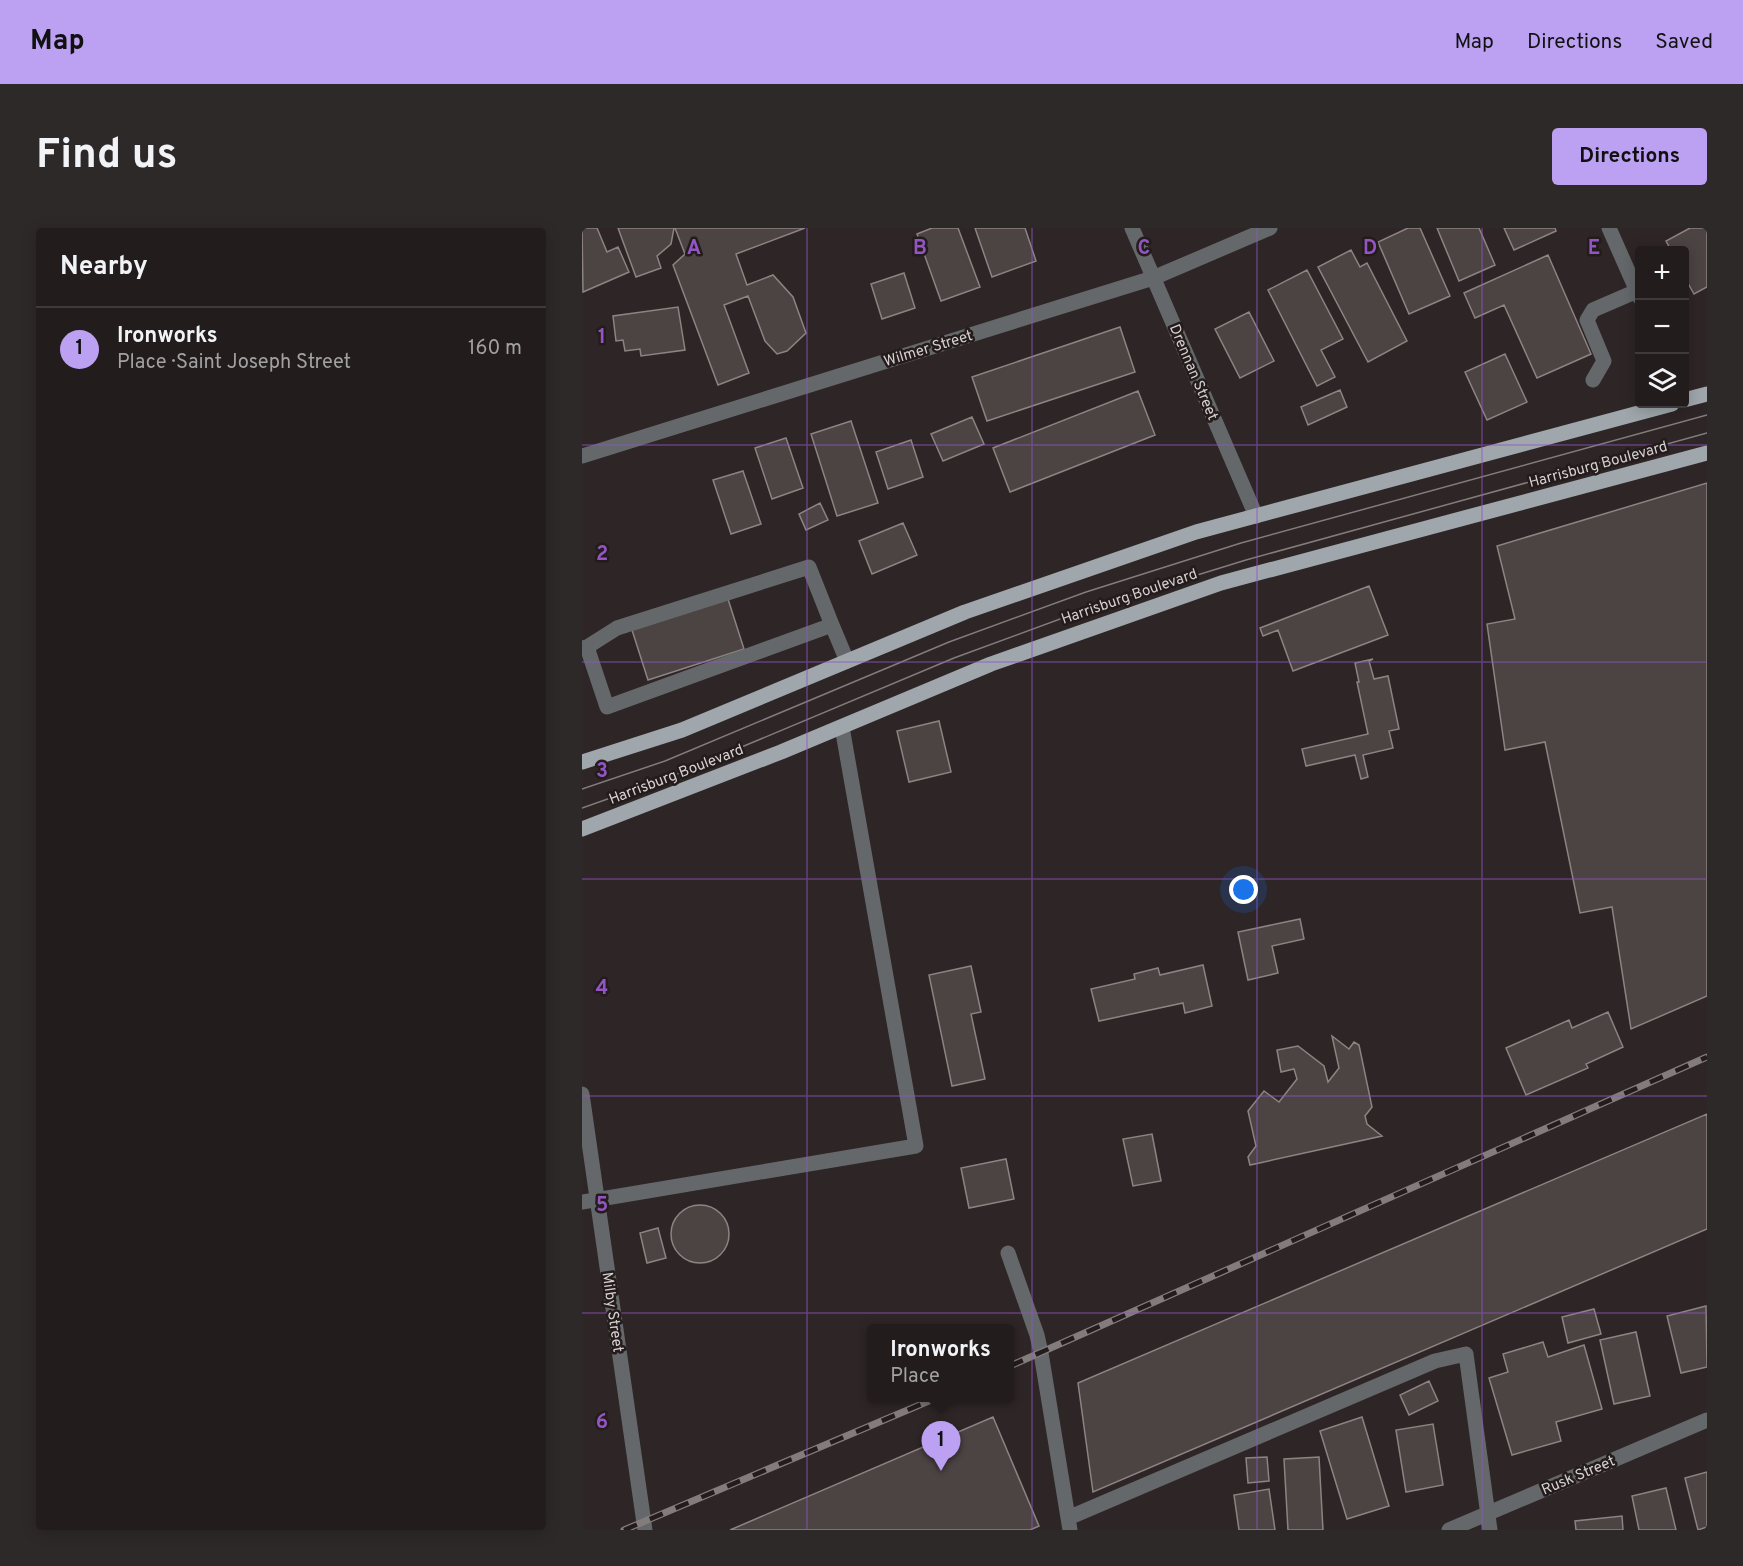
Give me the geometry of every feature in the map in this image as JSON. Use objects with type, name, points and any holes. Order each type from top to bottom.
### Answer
[{"type":"main road","points":[[1689,399],[1707,394]]},
{"type":"main road","points":[[582,762],[682,730],[965,612],[1196,532],[1657,408]]},
{"type":"main road","name":"Harrisburg Boulevard","points":[[582,829],[781,752],[991,664],[1221,583],[1707,453]]},
{"type":"street","name":"Drennan Street","points":[[1132,228],[1256,516]]},
{"type":"street","name":"Wilmer Street","points":[[582,456],[1153,278],[1270,228]]},
{"type":"street","points":[[1609,228],[1635,287]]},
{"type":"street","points":[[1593,380],[1604,361],[1587,320],[1593,310],[1635,295]]},
{"type":"street","points":[[832,625],[608,707],[584,648],[616,628],[809,567],[847,661]]},
{"type":"street","points":[[590,1201],[916,1146],[842,726]]},
{"type":"street","name":"Milby Street","points":[[582,1094],[590,1201],[645,1530]]},
{"type":"street","points":[[1008,1253],[1037,1335],[1069,1524],[1435,1361],[1466,1354],[1490,1530]]},
{"type":"street","name":"Rusk Street","points":[[1449,1530],[1707,1420]]},
{"type":"building","points":[[582,228],[597,228],[607,252],[618,247],[629,272],[583,292]]},
{"type":"building","points":[[618,228],[674,228],[671,244],[657,256],[661,268],[636,277]]},
{"type":"building","points":[[675,228],[805,228],[736,254],[747,285],[773,275],[793,297],[806,333],[787,351],[777,354],[765,341],[748,296],[724,305],[749,373],[718,385],[673,265],[685,254]]},
{"type":"building","points":[[932,228],[958,228],[980,287],[941,301],[917,234]]},
{"type":"building","points":[[975,228],[1025,228],[1036,261],[992,277]]},
{"type":"building","points":[[1408,228],[1420,228],[1450,296],[1409,314],[1378,242]]},
{"type":"building","points":[[1437,228],[1479,228],[1495,265],[1459,281]]},
{"type":"building","points":[[1504,228],[1555,228],[1556,231],[1514,250]]},
{"type":"building","points":[[1690,228],[1707,228],[1707,287],[1694,294],[1689,285],[1689,246],[1669,246],[1666,241]]},
{"type":"building","points":[[1351,250],[1360,267],[1367,263],[1407,341],[1368,362],[1318,267]]},
{"type":"building","points":[[1548,255],[1591,354],[1537,378],[1504,305],[1475,318],[1464,293]]},
{"type":"building","points":[[1307,270],[1343,339],[1321,350],[1335,377],[1317,386],[1268,290]]},
{"type":"building","points":[[904,273],[915,308],[882,319],[871,284]]},
{"type":"building","points":[[678,307],[685,350],[641,356],[640,349],[625,351],[623,340],[616,341],[613,316]]},
{"type":"building","points":[[1249,312],[1274,361],[1240,378],[1215,329]]},
{"type":"building","points":[[1120,327],[1135,372],[987,421],[972,377]]},
{"type":"building","points":[[1505,354],[1527,402],[1487,420],[1465,372]]},
{"type":"building","points":[[1340,390],[1347,407],[1308,425],[1301,407]]},
{"type":"building","points":[[1138,391],[1155,435],[1010,492],[993,448]]},
{"type":"building","points":[[972,417],[984,444],[943,461],[931,434]]},
{"type":"building","points":[[851,421],[878,503],[837,516],[811,434]]},
{"type":"building","points":[[786,438],[803,488],[772,499],[755,448]]},
{"type":"building","points":[[911,440],[923,477],[888,489],[876,452]]},
{"type":"building","points":[[743,471],[761,524],[731,534],[713,480]]},
{"type":"building","points":[[1707,483],[1707,996],[1631,1029],[1612,907],[1580,913],[1545,742],[1505,750],[1487,624],[1515,619],[1497,546]]},
{"type":"building","points":[[820,503],[828,520],[806,530],[799,514]]},
{"type":"building","points":[[903,523],[917,555],[872,574],[859,541]]},
{"type":"building","points":[[1369,586],[1388,635],[1293,671],[1278,630],[1263,636],[1260,628]]},
{"type":"building","points":[[728,599],[744,649],[648,680],[632,630]]},
{"type":"building","points":[[1373,659],[1369,661],[1374,679],[1388,676],[1399,729],[1389,731],[1393,748],[1363,755],[1368,777],[1361,779],[1355,755],[1306,766],[1302,749],[1368,734],[1355,663]]},
{"type":"building","points":[[939,721],[951,772],[909,782],[897,731]]},
{"type":"building","points":[[1300,919],[1304,939],[1272,946],[1278,973],[1248,980],[1238,932]]},
{"type":"building","points":[[1203,965],[1212,1006],[1185,1013],[1183,1003],[1099,1021],[1091,989],[1135,979],[1134,974],[1158,968],[1160,975]]},
{"type":"building","points":[[971,966],[981,1012],[971,1014],[985,1079],[952,1086],[929,975]]},
{"type":"building","points":[[1608,1012],[1623,1047],[1586,1064],[1588,1068],[1526,1095],[1506,1048],[1569,1020],[1572,1028]]},
{"type":"building","points":[[1332,1036],[1349,1049],[1354,1042],[1359,1045],[1372,1107],[1365,1116],[1367,1124],[1382,1136],[1250,1165],[1248,1157],[1256,1146],[1248,1111],[1264,1091],[1279,1102],[1297,1079],[1294,1069],[1281,1072],[1277,1050],[1298,1046],[1324,1066],[1328,1082],[1339,1068]]},
{"type":"building","points":[[1707,1114],[1707,1229],[1093,1492],[1078,1383]]},
{"type":"building","points":[[1152,1134],[1161,1181],[1133,1186],[1123,1139]]},
{"type":"building","points":[[1006,1159],[1014,1199],[969,1208],[961,1168]]},
{"type":"building","points":[[700,1205],[711,1207],[724,1218],[729,1234],[727,1245],[716,1258],[700,1263],[689,1261],[676,1250],[671,1234],[673,1223],[684,1210]]},
{"type":"building","points":[[658,1228],[666,1258],[647,1263],[640,1233]]},
{"type":"building","points":[[1706,1306],[1707,1367],[1681,1373],[1667,1316]]},
{"type":"building","points":[[1594,1309],[1601,1334],[1568,1343],[1562,1317]]},
{"type":"building","points":[[1636,1332],[1650,1396],[1614,1404],[1600,1340]]},
{"type":"building","points":[[1543,1342],[1548,1357],[1584,1345],[1602,1409],[1556,1422],[1561,1441],[1512,1455],[1489,1378],[1508,1372],[1503,1354]]},
{"type":"building","points":[[1429,1381],[1438,1401],[1409,1415],[1400,1395]]},
{"type":"building","points":[[993,1417],[1039,1526],[1030,1530],[730,1530]]},
{"type":"building","points":[[1362,1417],[1389,1506],[1347,1519],[1320,1431]]},
{"type":"building","points":[[1433,1424],[1443,1485],[1406,1492],[1396,1430]]},
{"type":"building","points":[[1267,1457],[1269,1481],[1248,1483],[1246,1458]]},
{"type":"building","points":[[1319,1457],[1323,1530],[1288,1530],[1284,1459]]},
{"type":"building","points":[[1707,1472],[1707,1527],[1698,1530],[1685,1478]]},
{"type":"building","points":[[1666,1488],[1676,1530],[1639,1530],[1632,1496]]},
{"type":"building","points":[[1269,1489],[1275,1530],[1239,1530],[1234,1495]]},
{"type":"building","points":[[1622,1516],[1623,1530],[1576,1530],[1575,1521]]},
{"type":"tram line","points":[[582,789],[665,761],[949,642],[1086,592],[1241,543],[1707,415]]},
{"type":"tram line","points":[[582,808],[670,777],[954,658],[1090,608],[1246,560],[1707,433]]},
{"type":"railway","points":[[1014,1364],[1707,1057]]},
{"type":"railway","points":[[624,1530],[927,1402]]},
{"type":"place","name":"Ironworks","points":[[941,1471]]}]
